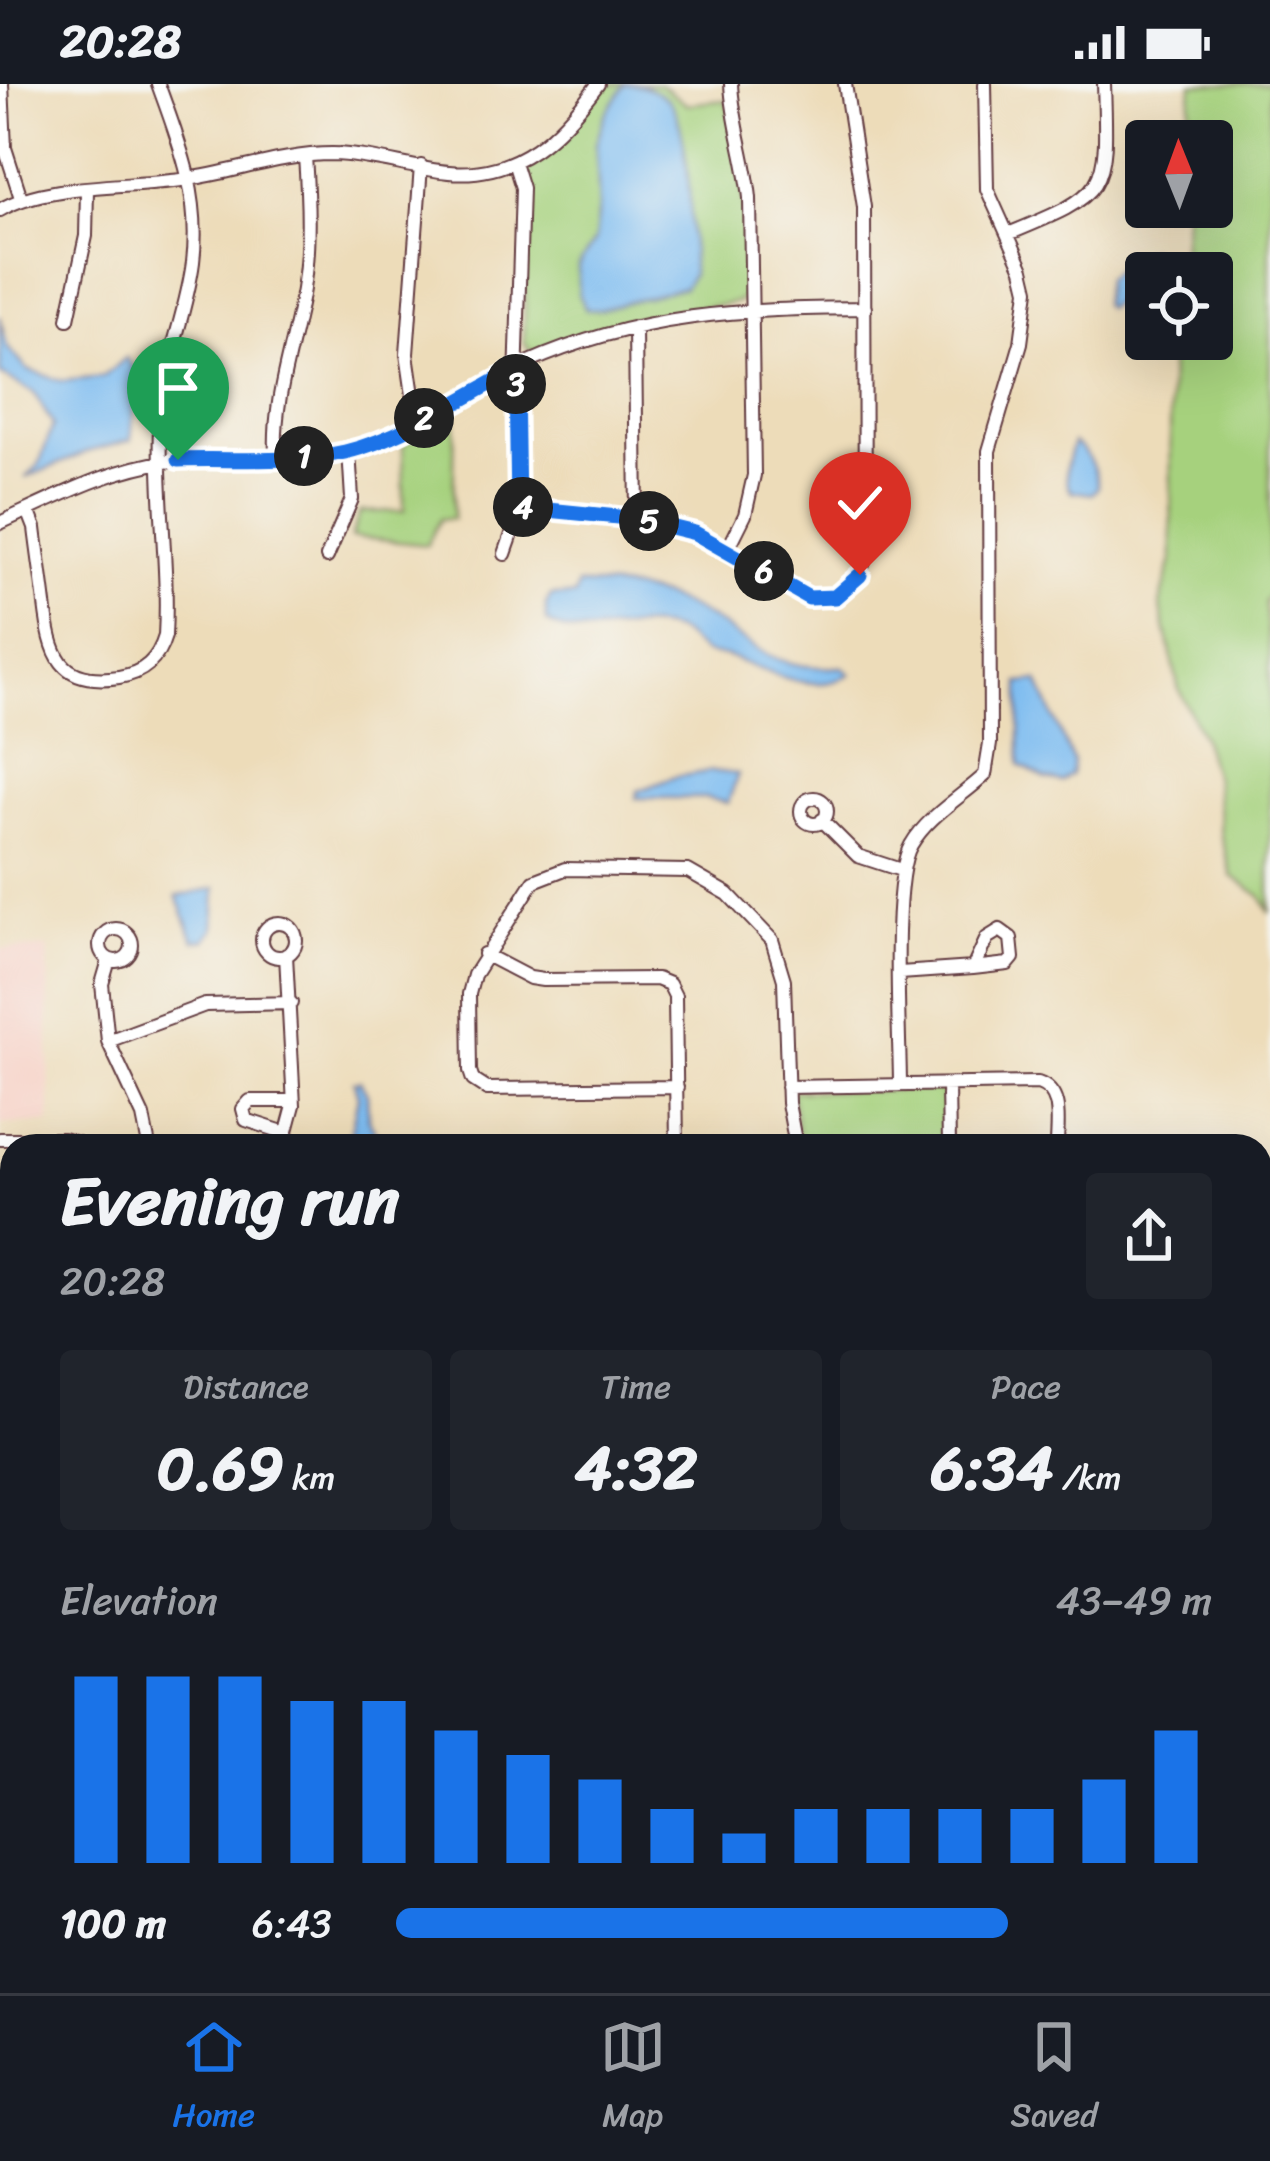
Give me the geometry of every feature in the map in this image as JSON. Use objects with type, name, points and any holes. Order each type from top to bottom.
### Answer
[{"type":"street","points":[[2,84],[5,148],[21,198]]},
{"type":"street","points":[[28,510],[35,528],[54,655],[78,676],[108,678],[137,673],[155,660],[165,636],[160,412],[168,354],[193,265],[195,209],[179,136],[158,84]]},
{"type":"street","points":[[728,549],[745,515],[754,475],[750,198],[731,84]]},
{"type":"street","points":[[518,507],[638,519],[695,533],[809,598],[835,597],[860,575],[866,559],[864,207],[845,84]]},
{"type":"street","points":[[900,1085],[901,870],[929,821],[985,775],[990,745],[988,452],[1028,311],[1023,269],[987,189],[985,84]]},
{"type":"street","points":[[1008,233],[1077,206],[1098,181],[1104,163],[1104,84]]},
{"type":"street","points":[[0,210],[21,198],[190,179],[305,156],[360,155],[465,172],[514,162],[561,132],[592,86]]},
{"type":"street","points":[[276,457],[277,396],[303,287],[309,209],[305,156]]},
{"type":"street","points":[[505,554],[518,507],[516,382],[523,188],[514,162]]},
{"type":"street","points":[[421,166],[407,354],[413,395],[424,418]]},
{"type":"street","points":[[68,319],[86,236],[87,190]]},
{"type":"street","points":[[0,523],[114,472],[160,462],[349,451],[391,437],[520,367],[635,327],[703,313],[865,308]]},
{"type":"street","points":[[635,327],[638,519]]},
{"type":"street","points":[[327,557],[352,499],[349,451]]},
{"type":"street","points":[[822,820],[857,856],[901,870]]},
{"type":"street","points":[[676,1087],[479,1086],[470,1071],[469,994],[484,954],[534,881],[553,871],[662,868],[701,876],[728,894],[772,940],[784,980],[787,1087],[794,1134]]},
{"type":"street","points":[[115,960],[99,945],[110,931],[122,930],[132,941],[131,950],[115,960],[102,984],[108,1041],[143,1117],[146,1134]]},
{"type":"street","points":[[484,954],[530,978],[657,979],[669,984],[675,996],[677,1134]]},
{"type":"street","points":[[286,955],[293,1101],[286,1134]]},
{"type":"street","points":[[901,973],[973,968]]},
{"type":"street","points":[[108,1041],[206,1005],[291,1003]]},
{"type":"street","points":[[948,1085],[949,1134]]},
{"type":"street","points":[[787,1087],[1047,1085],[1056,1098],[1058,1134]]},
{"type":"street","points":[[273,1134],[246,1120],[243,1109],[250,1101],[293,1101]]},
{"type":"shaded area","points":[[48,948],[50,1123],[0,1124],[0,949]]},
{"type":"green space","points":[[603,84],[660,84],[686,104],[727,100],[744,188],[746,290],[737,302],[630,320],[532,353],[524,343],[527,220],[523,168],[563,135]]},
{"type":"green space","points":[[1192,84],[1270,84],[1270,596],[1265,602],[1270,656],[1270,913],[1261,896],[1232,876],[1221,835],[1215,780],[1202,736],[1179,690],[1160,604],[1172,560],[1169,360],[1233,360],[1233,252],[1182,252],[1184,228],[1233,228],[1233,120],[1189,120]]},
{"type":"green space","points":[[455,416],[453,519],[440,519],[427,545],[351,537],[360,512],[404,511],[403,444]]},
{"type":"green space","points":[[943,1090],[944,1134],[798,1134],[791,1091]]},
{"type":"water","points":[[625,84],[658,92],[676,112],[689,183],[692,275],[684,287],[598,310],[586,309],[579,295],[578,266],[595,240],[599,207],[596,143],[605,115]]},
{"type":"water","points":[[1124,262],[1125,292],[1106,308],[1102,305],[1105,279]]},
{"type":"water","points":[[0,316],[7,347],[28,370],[62,381],[103,377],[126,358],[137,372],[131,440],[25,478],[39,465],[53,425],[34,393],[0,374]]},
{"type":"water","points":[[1073,443],[1093,468],[1098,487],[1092,494],[1071,491],[1068,485],[1066,467]]},
{"type":"water","points":[[578,585],[668,598],[772,657],[814,667],[843,667],[850,674],[836,681],[804,682],[707,654],[680,633],[659,627],[577,632],[546,621],[551,596],[575,596]]},
{"type":"water","points":[[1038,681],[1073,762],[1071,774],[1062,782],[1020,765],[1020,683]]},
{"type":"water","points":[[712,771],[738,774],[728,803],[705,798],[636,798],[638,791],[675,777]]},
{"type":"water","points":[[216,888],[214,929],[206,940],[194,940],[177,896]]},
{"type":"water","points":[[360,1081],[367,1094],[368,1118],[376,1134],[350,1134],[358,1096],[354,1082]]},
{"type":"route","points":[[178,460],[317,455],[361,448],[391,437],[520,367],[516,382],[518,507],[659,522],[695,533],[809,598],[835,597],[860,575]]}]
